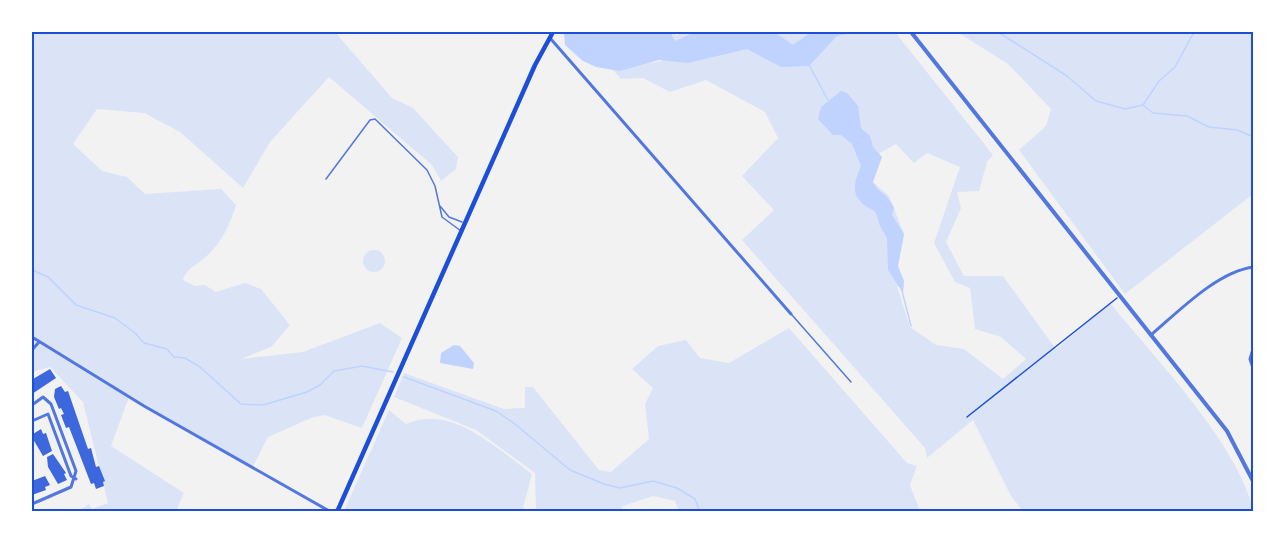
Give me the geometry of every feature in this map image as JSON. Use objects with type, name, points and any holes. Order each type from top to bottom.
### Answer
[{"type":"main road","points":[[337,512],[535,65],[553,32]]},
{"type":"street","points":[[911,32],[1227,430],[1254,483]]},
{"type":"street","points":[[549,38],[791,314]]},
{"type":"street","points":[[1151,335],[1224,276],[1240,269],[1254,267]]},
{"type":"street","points":[[32,337],[144,406],[332,512]]},
{"type":"street","points":[[32,350],[39,342]]},
{"type":"street","points":[[1254,346],[1250,359],[1254,371]]},
{"type":"street","points":[[32,405],[43,397],[51,404],[76,471],[76,479],[71,487],[32,504]]},
{"type":"street","points":[[32,422],[48,414],[71,476],[76,479]]},
{"type":"lane","points":[[326,179],[372,118],[390,132],[427,170],[435,186],[442,217],[462,232]]},
{"type":"lane","points":[[440,206],[449,217],[466,224]]},
{"type":"lane","points":[[791,314],[851,382]]},
{"type":"path","points":[[967,417],[1120,295]]},
{"type":"shaded area","points":[[32,32],[335,32],[392,98],[413,108],[458,157],[456,169],[441,181],[432,165],[329,77],[270,142],[243,188],[180,132],[144,113],[97,109],[73,144],[102,171],[127,177],[145,194],[221,189],[236,205],[219,242],[188,271],[183,280],[195,286],[205,285],[216,292],[245,283],[261,289],[290,325],[271,347],[241,359],[303,352],[380,323],[402,338],[362,428],[324,415],[311,418],[268,437],[252,468],[129,397],[111,446],[184,493],[176,511],[79,511],[89,504],[92,509],[108,503],[83,402],[50,367],[32,372]]},
{"type":"shaded area","points":[[669,32],[677,35],[682,32],[895,32],[993,155],[987,162],[979,191],[957,192],[961,208],[946,242],[964,276],[1003,276],[1056,349],[1110,303],[1193,402],[1213,431],[1245,486],[1253,511],[1023,511],[1011,496],[973,420],[927,458],[925,448],[742,240],[774,210],[742,176],[778,138],[765,112],[706,80],[670,92],[643,78],[621,79],[612,69],[662,61]],"holes":[[[896,144],[914,163],[927,153],[960,167],[934,243],[955,282],[970,288],[975,329],[1001,337],[1026,359],[1003,379],[964,349],[936,345],[910,327],[897,286],[904,287],[898,266],[904,234],[889,196],[873,182],[880,153]]]},
{"type":"shaded area","points":[[957,32],[1253,32],[1253,194],[1125,294],[1019,150],[1046,126],[1051,109],[1008,64]]},
{"type":"shaded area","points":[[374,250],[382,253],[385,261],[382,269],[374,272],[366,269],[363,261],[366,253]]},
{"type":"shaded area","points":[[789,328],[907,463],[917,466],[910,485],[920,511],[679,511],[675,501],[653,496],[623,506],[620,511],[536,511],[535,473],[476,430],[394,397],[404,373],[504,409],[525,408],[525,387],[533,387],[599,470],[611,472],[649,439],[645,404],[653,388],[632,369],[658,346],[686,340],[700,358],[729,363]]},
{"type":"shaded area","points":[[389,410],[406,424],[423,419],[440,419],[457,424],[489,442],[532,474],[523,508],[528,511],[344,511]]},
{"type":"water","points":[[564,32],[670,32],[675,41],[695,32],[774,32],[793,45],[811,32],[856,32],[837,36],[809,66],[781,67],[747,49],[688,63],[659,60],[620,71],[596,67],[583,61],[565,45]]},
{"type":"water","points":[[841,91],[847,93],[858,106],[861,128],[870,136],[873,147],[882,157],[873,182],[892,203],[894,208],[892,215],[904,234],[898,266],[904,281],[903,293],[888,270],[887,238],[876,213],[863,204],[856,193],[855,184],[861,166],[852,144],[841,135],[833,135],[818,119],[821,107]]},
{"type":"water","points":[[454,345],[460,346],[474,363],[473,369],[440,363],[441,353]]},
{"type":"building","points":[[50,369],[56,378],[32,394],[33,379]]},
{"type":"building","points":[[61,386],[65,392],[68,391],[88,449],[91,448],[96,467],[99,466],[105,481],[104,486],[96,489],[94,483],[91,484],[69,427],[66,428],[61,415],[64,414],[54,397],[55,389]]},
{"type":"building","points":[[41,429],[43,434],[46,433],[52,451],[43,456],[33,439],[33,434]]},
{"type":"building","points":[[53,454],[66,473],[64,474],[67,480],[58,484],[48,467],[47,457]]},
{"type":"building","points":[[45,476],[50,485],[45,487],[46,490],[32,495],[32,481]]},
{"type":"waterway","points":[[998,32],[1067,76],[1096,101],[1125,109],[1143,105],[1159,81],[1175,67],[1194,32]]},
{"type":"waterway","points":[[809,65],[828,100]]},
{"type":"waterway","points":[[1143,105],[1153,113],[1187,116],[1209,127],[1237,130],[1254,137]]},
{"type":"waterway","points":[[32,270],[48,277],[76,305],[115,318],[144,343],[167,349],[174,357],[185,358],[200,367],[241,404],[263,405],[307,392],[320,385],[334,371],[362,366],[393,372]]},
{"type":"waterway","points":[[902,291],[911,326]]},
{"type":"waterway","points":[[404,377],[496,411],[570,470],[620,488],[653,481],[677,488],[695,499],[700,512]]}]
